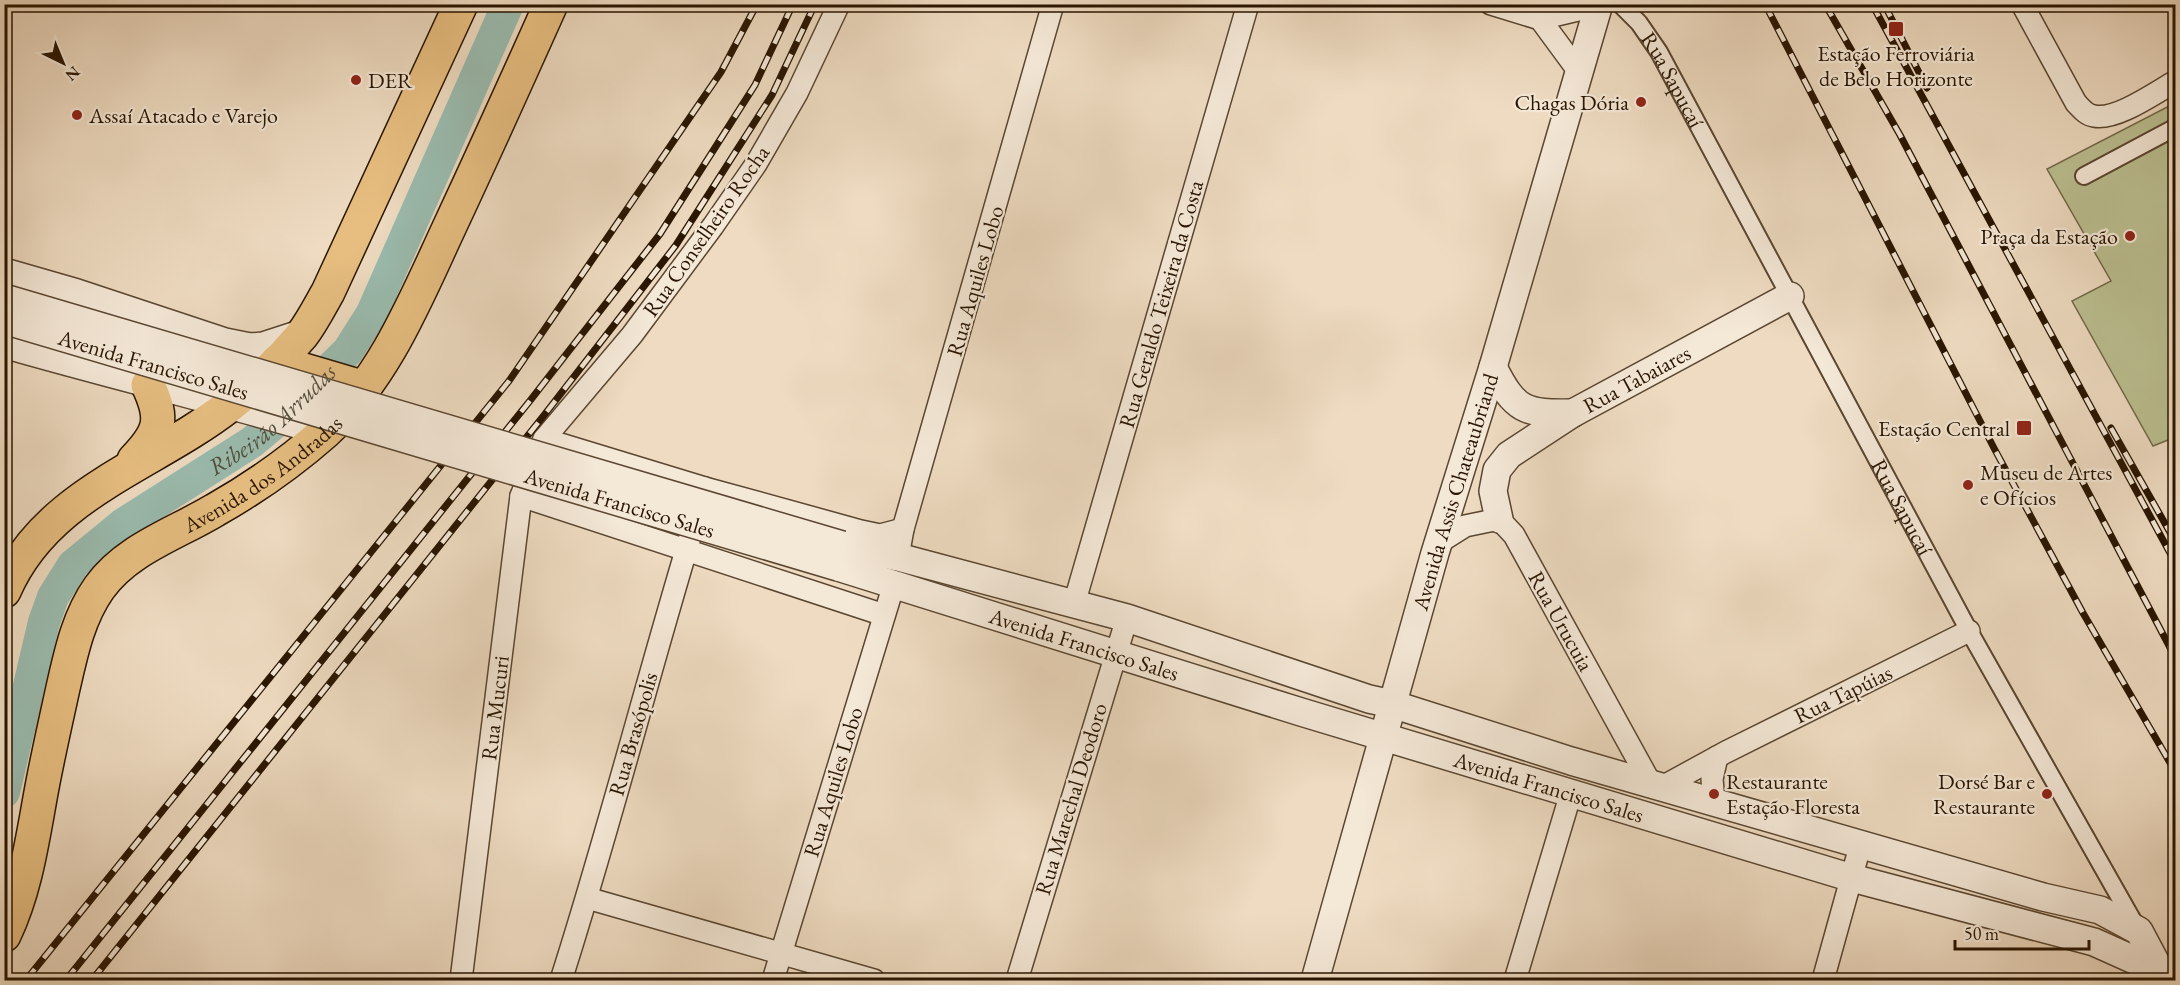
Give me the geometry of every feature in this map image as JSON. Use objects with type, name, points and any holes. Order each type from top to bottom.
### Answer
[{"type":"main road","points":[[4,591],[14,569],[35,539],[78,500],[192,430],[236,406],[288,366],[303,333],[328,292],[461,4]]},
{"type":"main road","name":"Avenida dos Andradas","points":[[4,935],[12,920],[22,888],[43,780],[74,642],[83,616],[99,589],[126,560],[216,510],[284,465],[319,431],[353,385],[392,344],[417,296],[551,4]]},
{"type":"main road","points":[[288,366],[353,385]]},
{"type":"main road","points":[[122,472],[141,453],[158,428],[156,403],[148,385]]},
{"type":"street","name":"Rua Conselheiro Rocha","points":[[544,439],[632,335],[756,164],[797,93],[839,4]]},
{"type":"street","name":"Rua Aquiles Lobo","points":[[898,557],[903,529],[1053,4]]},
{"type":"street","name":"Rua Geraldo Teixeira da Costa","points":[[1074,604],[1248,4]]},
{"type":"street","points":[[1491,4],[1540,19],[1599,5]]},
{"type":"street","name":"Rua Sapucaí","points":[[1620,4],[1639,23],[1659,52],[1969,632],[2163,976]]},
{"type":"street","points":[[2022,4],[2076,103],[2084,112],[2095,116],[2118,113],[2175,81]]},
{"type":"street","name":"Avenida Assis Chateaubriand","points":[[1315,981],[1438,543],[1493,367],[1599,5]]},
{"type":"street","points":[[1540,19],[1579,72]]},
{"type":"street","points":[[2084,176],[2175,127]]},
{"type":"street","name":"Avenida Francisco Sales","points":[[4,272],[77,293],[225,342],[250,347],[263,346],[303,333]]},
{"type":"street","points":[[60,360],[69,354],[78,341],[82,326],[77,293]]},
{"type":"street","name":"Rua Tabaiares","points":[[1493,367],[1505,391],[1523,409],[1545,414],[1573,413],[1790,296]]},
{"type":"street","name":"Avenida Francisco Sales","points":[[4,298],[840,556],[894,584],[1115,653],[1852,878],[2094,942],[2163,976]]},
{"type":"street","points":[[104,371],[96,359],[95,342],[102,326],[115,315],[132,311]]},
{"type":"street","name":"Avenida Francisco Sales","points":[[4,320],[840,556],[898,557],[1127,618],[1309,680],[1656,786],[2043,897],[2100,910],[2139,931]]},
{"type":"street","name":"Avenida Francisco Sales","points":[[4,344],[148,385],[236,406],[319,431]]},
{"type":"street","points":[[1438,543],[1465,526],[1499,519],[1493,491],[1497,470],[1509,455],[1573,413]]},
{"type":"street","name":"Avenida Francisco Sales","points":[[544,439],[705,488],[880,535],[903,529]]},
{"type":"street","name":"Rua Mucuri","points":[[461,981],[521,496],[544,439]]},
{"type":"street","name":"Rua Brasópolis","points":[[561,981],[705,488]]},
{"type":"street","name":"Avenida Francisco Sales","points":[[521,496],[884,615]]},
{"type":"street","name":"Rua Urucuia","points":[[1499,519],[1514,535],[1656,786]]},
{"type":"street","name":"Rua Aquiles Lobo","points":[[773,981],[894,584]]},
{"type":"street","name":"Rua Marechal Deodoro","points":[[1017,981],[1127,618]]},
{"type":"street","name":"Rua Tapúias","points":[[1656,786],[1969,632]]},
{"type":"street","points":[[1714,801],[1712,779],[1717,757]]},
{"type":"street","points":[[1515,981],[1571,793]]},
{"type":"street","points":[[1823,981],[1861,843]]},
{"type":"street","points":[[587,898],[874,981]]},
{"type":"green space","name":"Praça da Estação","points":[[2175,103],[2175,450],[2168,440],[2153,446],[2072,301],[2111,281],[2047,169]]},
{"type":"waterway","name":"Ribeirão Arrudas","points":[[4,792],[44,622],[53,597],[73,565],[123,524],[252,442],[276,422],[348,351],[372,313],[508,4]]},
{"type":"railway","points":[[26,980],[509,381],[721,72],[757,4]]},
{"type":"railway","points":[[66,980],[529,402],[660,234],[755,85],[793,4]]},
{"type":"railway","points":[[92,980],[545,414],[676,245],[772,95],[815,4]]},
{"type":"railway","points":[[1765,4],[1995,450],[2083,613],[2176,773]]},
{"type":"railway","points":[[1825,4],[1900,135],[2176,659]]},
{"type":"railway","points":[[1872,4],[2176,564]]},
{"type":"railway","points":[[1884,4],[1927,88]]},
{"type":"railway","points":[[2111,428],[2176,543]]},
{"type":"place","name":"Estação Ferroviária de Belo Horizonte","points":[[1896,29]]},
{"type":"place","name":"DER","points":[[356,80]]},
{"type":"place","name":"Chagas Dória","points":[[1641,102]]},
{"type":"place","name":"Assaí Atacado e Varejo","points":[[77,115]]},
{"type":"place","name":"Praça da Estação","points":[[2130,236]]},
{"type":"place","name":"Estação Central","points":[[2024,428]]},
{"type":"place","name":"Museu de Artes e Ofícios","points":[[1968,485]]},
{"type":"place","name":"Restaurante Estação Floresta","points":[[1714,794]]},
{"type":"place","name":"Dorsé Bar e Restaurante","points":[[2047,794]]}]
